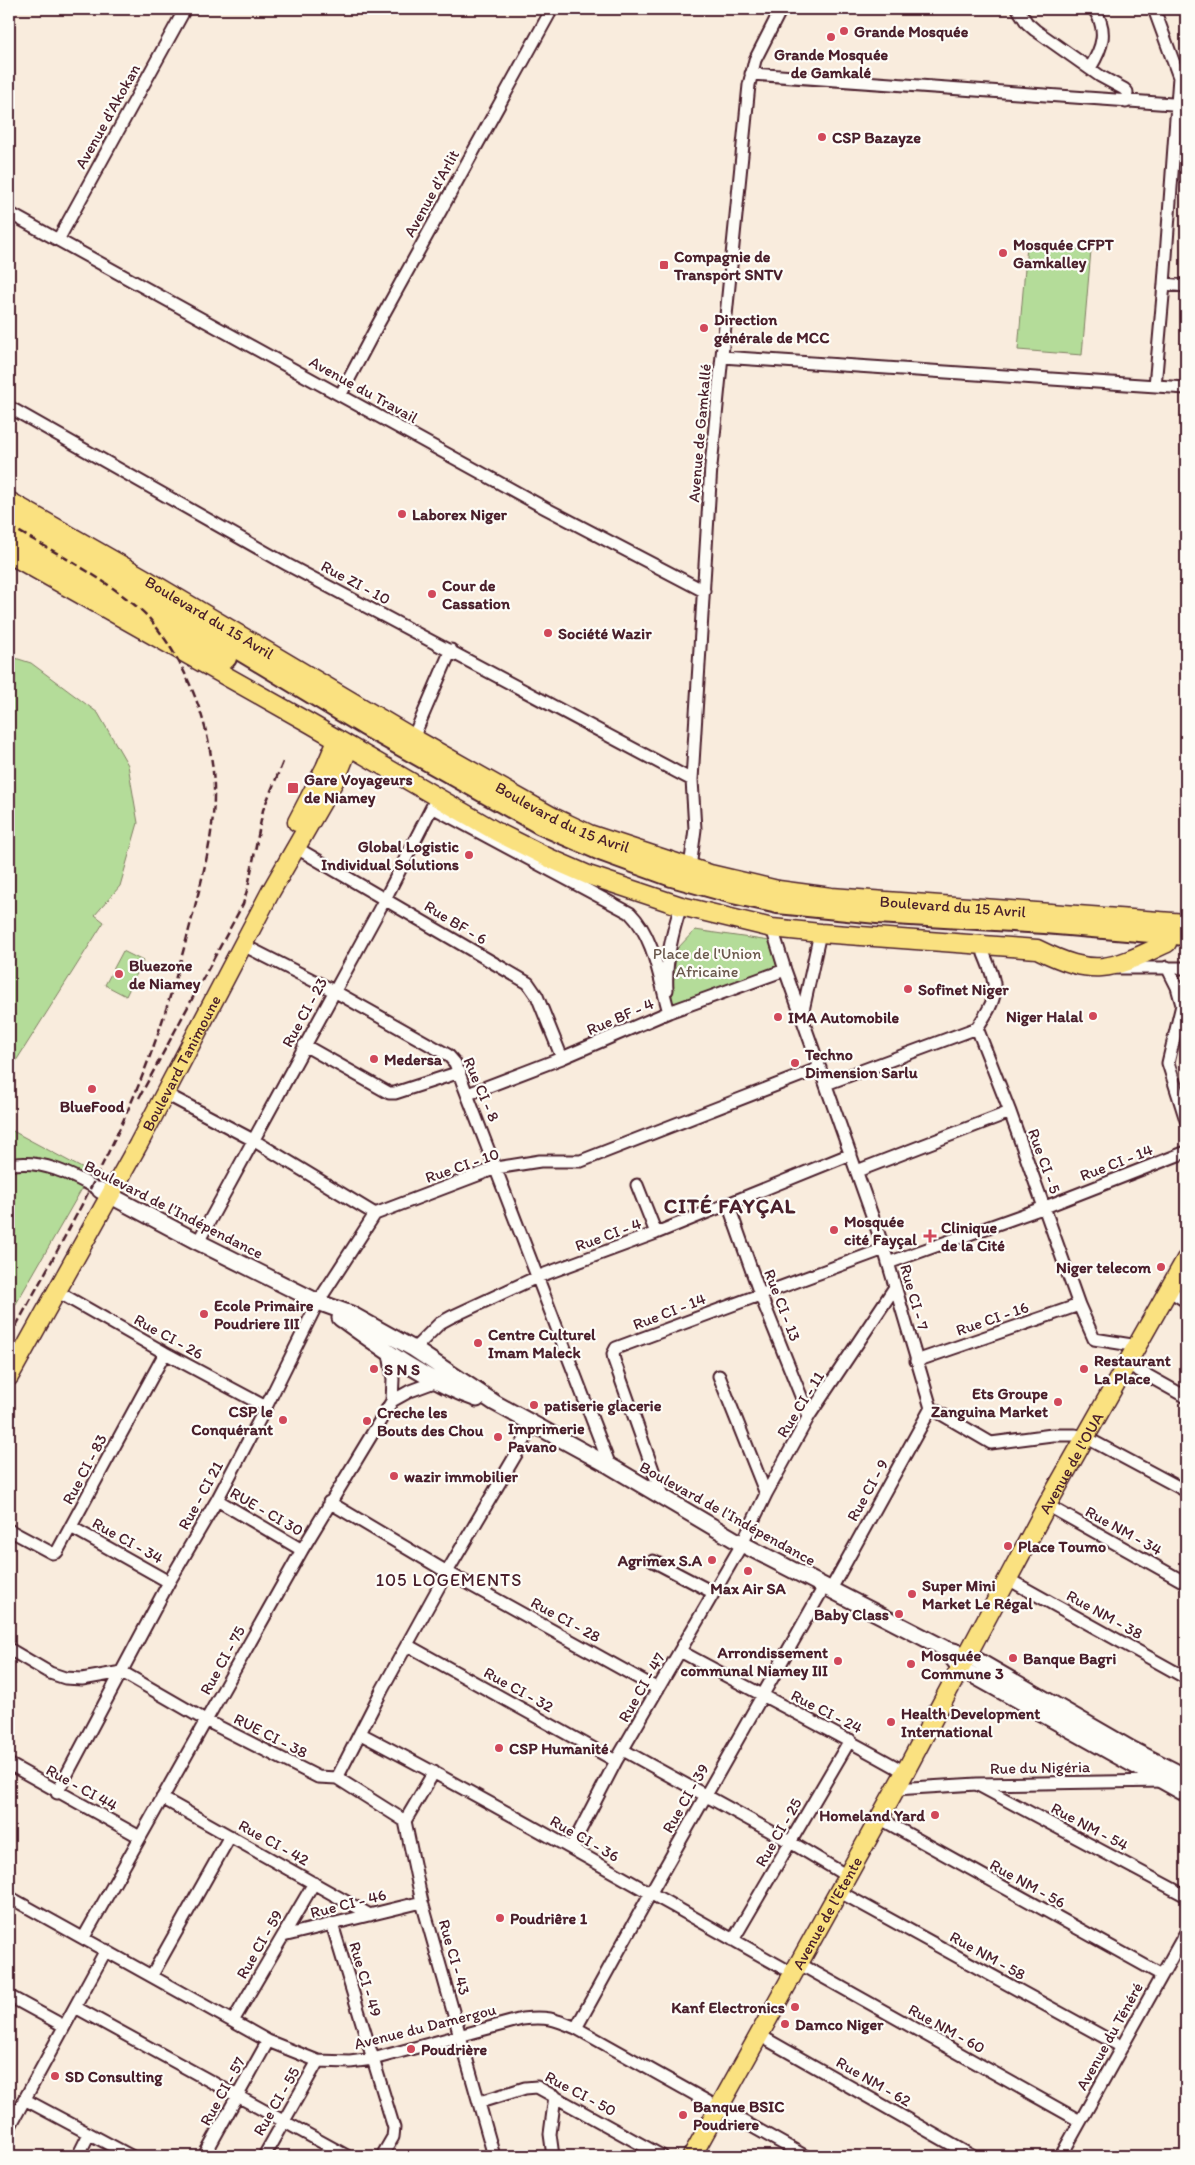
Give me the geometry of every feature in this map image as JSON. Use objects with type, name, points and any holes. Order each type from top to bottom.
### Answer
[{"type":"highway","name":"Boulevard du 15 Avril","points":[[9,515],[159,601],[365,725],[541,824],[588,845],[677,878],[778,903],[877,913],[1044,923],[1186,935]]},
{"type":"highway","name":"Boulevard du 15 Avril","points":[[9,537],[518,826],[567,850],[673,890],[715,902],[793,918],[1177,944]]},
{"type":"main road","name":"Boulevard du 15 Avril","points":[[9,501],[413,738],[562,822],[589,834],[690,868],[746,884],[805,894],[1186,923]]},
{"type":"main road","name":"Boulevard du 15 Avril","points":[[9,554],[311,724],[376,762],[434,802],[588,875],[681,906],[772,928],[1037,949],[1070,964],[1098,969],[1177,944]]},
{"type":"main road","points":[[311,724],[331,772],[376,762]]},
{"type":"main road","name":"Boulevard Tanimoune","points":[[9,1377],[58,1292],[105,1192],[322,789],[343,743]]},
{"type":"main road","name":"Boulevard Tanimoune","points":[[9,1354],[164,1093],[295,847],[322,789]]},
{"type":"main road","name":"Boulevard de l'Indépendance","points":[[105,1192],[198,1242],[318,1302],[351,1314],[414,1349],[495,1404],[610,1466],[742,1544],[946,1649],[964,1662],[1186,1794]]},
{"type":"main road","name":"Avenue de l'OUA","points":[[964,1662],[1047,1505],[1186,1260]]},
{"type":"main road","name":"Boulevard de l'Indépendance","points":[[318,1302],[389,1353],[437,1381],[466,1395],[495,1404]]},
{"type":"main road","name":"Boulevard de l'Indépendance","points":[[964,1662],[1186,1777]]},
{"type":"main road","name":"Avenue de l'Etente","points":[[692,2156],[964,1662]]},
{"type":"street","name":"Avenue d'Akokan","points":[[58,240],[185,9]]},
{"type":"street","name":"Avenue d'Arlit","points":[[341,394],[376,326],[552,9]]},
{"type":"street","name":"Avenue de Gamkallé","points":[[690,868],[695,829],[692,780],[712,466],[751,74],[755,60],[780,9]]},
{"type":"street","points":[[1018,9],[1031,26],[1100,76],[1124,89],[1127,92],[1126,102]]},
{"type":"street","points":[[1090,68],[1098,54],[1102,39],[1102,23],[1094,9]]},
{"type":"street","points":[[1154,9],[1182,75],[1181,104],[1155,386]]},
{"type":"street","points":[[751,74],[1126,102],[1181,104]]},
{"type":"street","name":"Avenue du Travail","points":[[9,213],[546,508],[704,591]]},
{"type":"street","points":[[1164,284],[1186,286]]},
{"type":"street","points":[[722,357],[1186,388]]},
{"type":"street","name":"Rue ZI - 10","points":[[9,407],[288,565],[451,650],[692,780]]},
{"type":"street","points":[[413,738],[451,650]]},
{"type":"street","points":[[434,802],[630,913],[639,922],[647,936],[668,1012]]},
{"type":"street","name":"Rue CI - 23","points":[[198,1242],[385,898],[434,802]]},
{"type":"street","name":"Rue BF - 6","points":[[295,847],[528,983],[538,996],[562,1058]]},
{"type":"street","points":[[668,1012],[666,979],[672,936],[681,906]]},
{"type":"street","name":"Rue CI - 7","points":[[772,928],[785,970],[884,1248],[931,1408]]},
{"type":"street","points":[[801,1015],[820,933]]},
{"type":"street","name":"Rue CI - 8","points":[[243,945],[334,992],[448,1055],[455,1063],[610,1466]]},
{"type":"street","points":[[826,1084],[977,1028],[991,1006],[994,995],[995,981],[984,954]]},
{"type":"street","points":[[1166,967],[1177,987],[1182,1005],[1168,1063],[1186,1120]]},
{"type":"street","points":[[1098,969],[1186,968]]},
{"type":"street","name":"Rue BF - 4","points":[[468,1094],[562,1058],[668,1012],[785,970]]},
{"type":"street","name":"Rue CI - 5","points":[[977,1028],[1045,1207],[1079,1306],[1094,1339],[1138,1346]]},
{"type":"street","points":[[304,1045],[389,1093],[395,1094],[460,1072]]},
{"type":"street","name":"Rue CI - 10","points":[[375,1214],[496,1168],[540,1161],[581,1161],[820,1068]]},
{"type":"street","points":[[164,1093],[253,1140],[375,1214]]},
{"type":"street","points":[[857,1171],[1010,1112]]},
{"type":"street","name":"Rue CI - 14","points":[[888,1263],[1045,1207],[1186,1152]]},
{"type":"street","name":"Rue CI - 4","points":[[414,1349],[440,1323],[451,1316],[537,1277],[656,1233],[851,1154]]},
{"type":"street","name":"Boulevard de l'Indépendance","points":[[9,1165],[24,1162],[42,1165],[67,1173],[105,1192]]},
{"type":"street","points":[[637,1185],[656,1233]]},
{"type":"street","name":"Rue CI - 13","points":[[728,1204],[760,1294],[810,1416]]},
{"type":"street","name":"Rue - CI 21","points":[[57,1793],[170,1582],[217,1500],[318,1302],[375,1214]]},
{"type":"street","name":"Rue CI - 14","points":[[663,1498],[613,1354],[616,1348],[884,1248]]},
{"type":"street","name":"Rue CI - 11","points":[[742,1544],[766,1494],[810,1416],[895,1287]]},
{"type":"street","points":[[1168,1290],[1186,1301]]},
{"type":"street","name":"Rue CI - 26","points":[[58,1292],[165,1353],[266,1407]]},
{"type":"street","name":"Rue CI - 16","points":[[916,1361],[1079,1306]]},
{"type":"street","name":"Rue CI - 83","points":[[9,1530],[52,1553],[57,1552],[165,1353]]},
{"type":"street","points":[[389,1353],[393,1379],[392,1401]]},
{"type":"street","points":[[1127,1364],[1186,1396]]},
{"type":"street","points":[[719,1376],[766,1494]]},
{"type":"street","points":[[392,1401],[410,1391],[437,1381]]},
{"type":"street","name":"Rue CI - 75","points":[[84,1937],[329,1502],[392,1401]]},
{"type":"street","points":[[931,1408],[991,1443],[1052,1435],[1070,1434],[1085,1437],[1186,1491]]},
{"type":"street","name":"Rue CI - 9","points":[[828,1587],[931,1408]]},
{"type":"street","points":[[337,1778],[447,1572],[534,1424]]},
{"type":"street","name":"RUE - CI 30","points":[[217,1500],[302,1550]]},
{"type":"street","name":"Rue CI - 28","points":[[329,1502],[447,1572],[658,1689]]},
{"type":"street","name":"Rue NM - 34","points":[[1047,1505],[1186,1583]]},
{"type":"street","name":"Rue CI - 34","points":[[71,1527],[170,1582]]},
{"type":"street","name":"Rue CI - 47","points":[[571,1848],[616,1761],[742,1544]]},
{"type":"street","points":[[653,1561],[714,1593]]},
{"type":"street","name":"Rue NM - 38","points":[[1008,1579],[1186,1678]]},
{"type":"street","name":"Rue CI - 39","points":[[576,2028],[762,1696],[828,1587]]},
{"type":"street","name":"Rue CI - 32","points":[[407,1645],[616,1761]]},
{"type":"street","points":[[9,1649],[50,1673],[65,1678],[82,1679],[122,1672]]},
{"type":"street","name":"Rue CI - 24","points":[[680,1651],[762,1696],[850,1740],[904,1772]]},
{"type":"street","name":"RUE CI - 38","points":[[122,1672],[207,1721],[318,1777],[337,1778],[405,1821]]},
{"type":"street","name":"Rue CI - 36","points":[[361,1734],[434,1772],[733,1940],[795,1968]]},
{"type":"street","name":"Rue CI - 25","points":[[733,1940],[792,1843],[850,1740]]},
{"type":"street","points":[[623,1750],[792,1843],[847,1876]]},
{"type":"street","name":"Rue - CI 44","points":[[9,1764],[57,1793],[140,1837]]},
{"type":"street","points":[[405,1821],[434,1772]]},
{"type":"street","name":"Rue du Nigéria","points":[[895,1789],[978,1784],[1186,1781]]},
{"type":"street","name":"Rue NM - 54","points":[[978,1784],[1186,1896]]},
{"type":"street","name":"Rue CI - 42","points":[[162,1798],[370,1915]]},
{"type":"street","name":"Rue NM - 56","points":[[878,1818],[1162,1975]]},
{"type":"street","name":"Rue CI - 43","points":[[405,1821],[422,1902],[494,2156]]},
{"type":"street","points":[[152,1975],[230,1836]]},
{"type":"street","name":"Rue CI - 59","points":[[233,2021],[314,1883]]},
{"type":"street","name":"Rue NM - 58","points":[[838,1891],[1122,2047]]},
{"type":"street","name":"Avenue du Damergou","points":[[9,1897],[268,2041],[318,2061],[350,2062],[373,2058],[522,2019],[552,2018],[576,2028],[805,2156]]},
{"type":"street","name":"Rue CI - 46","points":[[283,1936],[422,1902]]},
{"type":"street","name":"Rue CI - 49","points":[[332,1924],[395,2132],[382,2156]]},
{"type":"street","name":"Avenue du Ténéré","points":[[1061,2156],[1186,1932]]},
{"type":"street","points":[[9,2128],[106,1950]]},
{"type":"street","name":"Rue NM - 60","points":[[795,1968],[1080,2121]]},
{"type":"street","points":[[9,1996],[64,2026]]},
{"type":"street","points":[[75,2007],[347,2156]]},
{"type":"street","name":"Rue NM - 62","points":[[759,2034],[972,2156]]},
{"type":"street","name":"Rue CI - 57","points":[[204,2156],[268,2041]]},
{"type":"street","name":"Rue CI - 55","points":[[264,2156],[318,2061]]},
{"type":"street","name":"Rue CI - 50","points":[[480,2102],[532,2086],[555,2096],[662,2156]]},
{"type":"street","points":[[553,2156],[550,2134],[555,2096]]},
{"type":"street","points":[[24,2099],[131,2156]]},
{"type":"street","points":[[78,2156],[89,2134]]},
{"type":"green space","points":[[1027,245],[1091,250],[1082,355],[1018,350]]},
{"type":"green space","points":[[9,656],[31,663],[98,713],[128,765],[138,823],[120,886],[95,915],[104,922],[9,1072]]},
{"type":"green space","name":"Place de l'Union Africaine","points":[[695,930],[770,941],[777,968],[677,1006],[671,1003],[677,949]]},
{"type":"green space","points":[[123,951],[143,961],[126,996],[105,985]]},
{"type":"green space","points":[[9,1129],[91,1173],[9,1316]]},
{"type":"railway","points":[[9,526],[98,578],[148,617],[174,654],[195,696],[208,741],[214,787],[213,820],[208,853],[186,941],[158,1035],[131,1103],[103,1163],[9,1339]]},
{"type":"railway","points":[[139,1098],[243,904],[263,810],[283,762]]},
{"type":"place","name":"Grande Mosquée","points":[[844,31]]},
{"type":"place","name":"Grande Mosquée de Gamkalé","points":[[831,37]]},
{"type":"place","name":"CSP Bazayze","points":[[822,137]]},
{"type":"place","name":"Mosquée CFPT Gamkalley","points":[[1003,253]]},
{"type":"place","name":"Compagnie de Transport SNTV","points":[[664,265]]},
{"type":"place","name":"Direction générale de MCC","points":[[704,328]]},
{"type":"place","name":"Laborex Niger","points":[[402,514]]},
{"type":"place","name":"Cour de Cassation","points":[[432,594]]},
{"type":"place","name":"Société Wazir","points":[[548,633]]},
{"type":"place","name":"Gare Voyageurs de Niamey","points":[[293,788]]},
{"type":"place","name":"Global Logistic Individual Solutions","points":[[469,855]]},
{"type":"place","name":"Bluezone de Niamey","points":[[119,974]]},
{"type":"place","name":"Sofinet Niger","points":[[908,989]]},
{"type":"place","name":"Niger Halal","points":[[1093,1016]]},
{"type":"place","name":"IMA Automobile","points":[[778,1017]]},
{"type":"place","name":"Medersa","points":[[374,1059]]},
{"type":"place","name":"Techno Dimension Sarlu","points":[[795,1063]]},
{"type":"place","name":"BlueFood","points":[[92,1089]]},
{"type":"place","name":"Mosquée cité Fayçal","points":[[834,1230]]},
{"type":"place","name":"Clinique de la Cité","points":[[930,1236]]},
{"type":"place","name":"Niger telecom","points":[[1161,1267]]},
{"type":"place","name":"Ecole Primaire Poudriere III","points":[[204,1314]]},
{"type":"place","name":"Centre Culturel Imam Maleck","points":[[478,1343]]},
{"type":"place","name":"S N S","points":[[374,1369]]},
{"type":"place","name":"Restaurant La Place","points":[[1084,1369]]},
{"type":"place","name":"Ets Groupe Zanguina Market","points":[[1058,1402]]},
{"type":"place","name":"patiserie glacerie","points":[[534,1405]]},
{"type":"place","name":"CSP le Conquérant","points":[[283,1420]]},
{"type":"place","name":"Creche les Bouts des Chou","points":[[367,1421]]},
{"type":"place","name":"Imprimerie Pavano","points":[[498,1437]]},
{"type":"place","name":"wazir immobilier","points":[[394,1476]]},
{"type":"place","name":"Place Toumo","points":[[1008,1546]]},
{"type":"place","name":"Agrimex S.A","points":[[712,1560]]},
{"type":"place","name":"Max Air SA","points":[[748,1571]]},
{"type":"place","name":"Super Mini Market Le Régal","points":[[912,1594]]},
{"type":"place","name":"Baby Class","points":[[899,1614]]},
{"type":"place","name":"Banque Bagri","points":[[1013,1658]]},
{"type":"place","name":"Arrondissement communal Niamey III","points":[[838,1661]]},
{"type":"place","name":"Mosquée Commune 3","points":[[911,1664]]},
{"type":"place","name":"Health Development International","points":[[891,1722]]},
{"type":"place","name":"CSP Humanité","points":[[499,1748]]},
{"type":"place","name":"Homeland Yard","points":[[935,1815]]},
{"type":"place","name":"Poudriêre 1","points":[[500,1918]]},
{"type":"place","name":"Kanf Electronics","points":[[795,2007]]},
{"type":"place","name":"Damco Niger","points":[[785,2024]]},
{"type":"place","name":"Poudrière","points":[[411,2049]]},
{"type":"place","name":"SD Consulting","points":[[55,2076]]},
{"type":"place","name":"Banque BSIC Poudriere","points":[[683,2115]]},
{"type":"district","name":"CITÉ FAYÇAL","points":[[730,1206]]},
{"type":"district","name":"105 LOGEMENTS","points":[[449,1580]]}]
